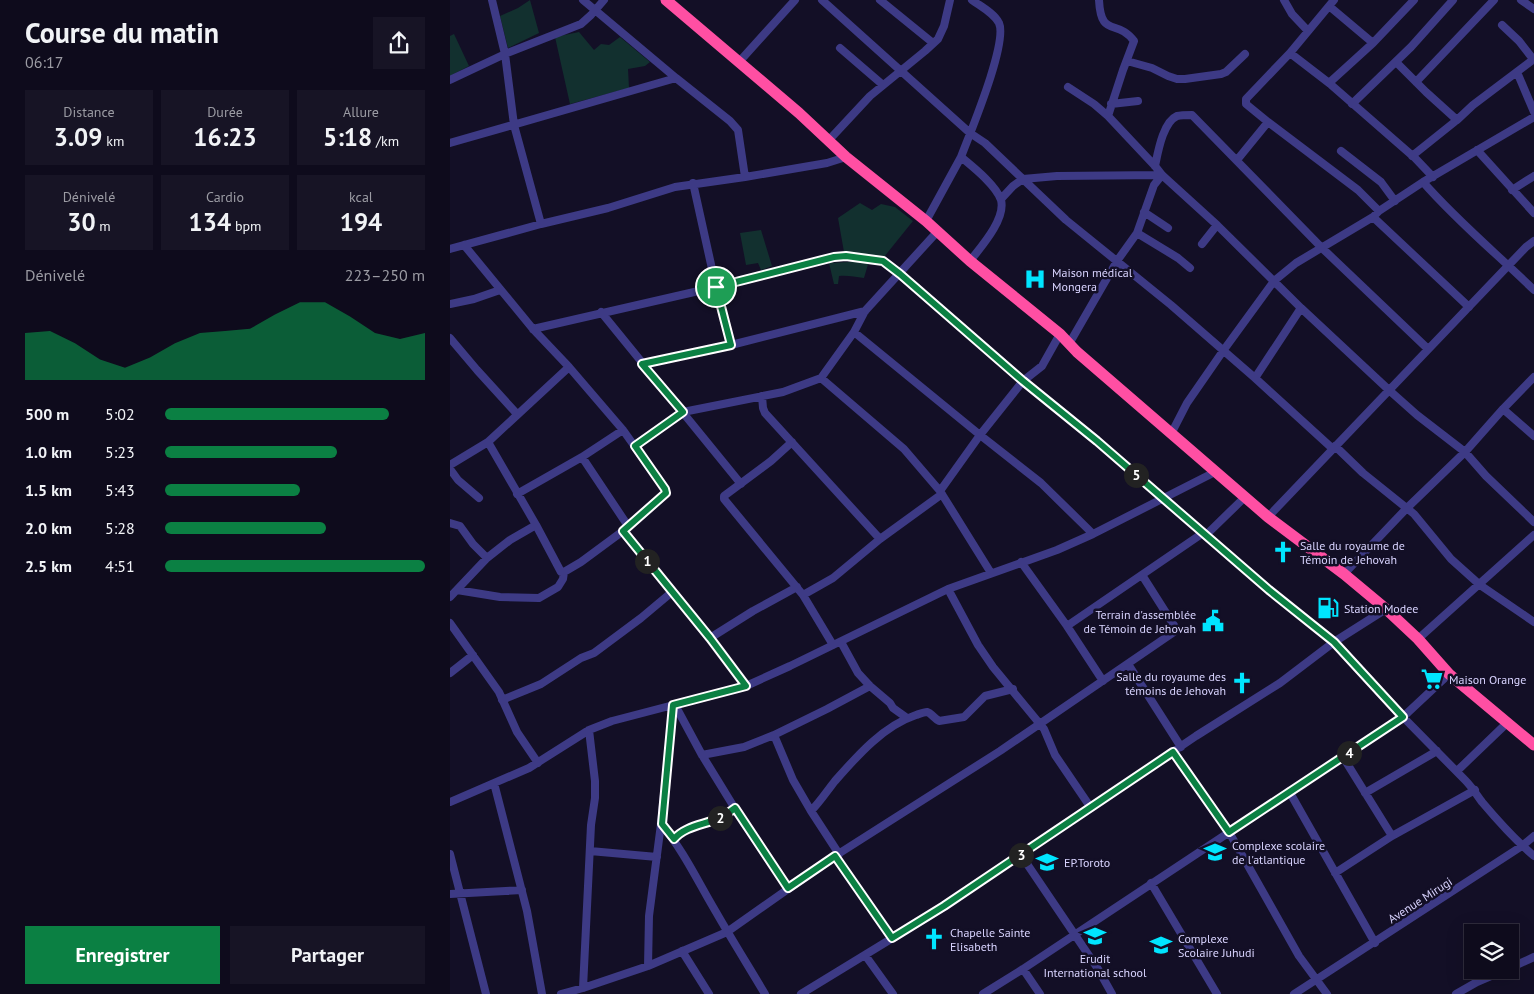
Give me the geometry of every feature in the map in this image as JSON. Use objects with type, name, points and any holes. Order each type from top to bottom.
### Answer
[{"type":"highway","points":[[667,0],[800,112],[846,157],[926,221],[970,261],[1060,334],[1171,434],[1268,517],[1344,574],[1386,609],[1418,639],[1449,674],[1507,723],[1533,741]]},
{"type":"street","points":[[492,0],[504,54],[514,125],[541,224]]},
{"type":"street","points":[[583,0],[730,121],[738,130],[745,177]]},
{"type":"street","points":[[450,80],[504,54],[580,24],[604,0]]},
{"type":"street","points":[[739,62],[795,0]]},
{"type":"street","points":[[822,0],[970,133],[985,143],[1066,220],[1171,305],[1363,473],[1416,516],[1451,559],[1480,585],[1534,622]]},
{"type":"street","points":[[880,0],[933,43]]},
{"type":"street","points":[[829,140],[870,96],[938,38],[944,26],[950,0]]},
{"type":"street","points":[[926,221],[961,157],[984,100],[998,45],[1000,27],[995,18],[972,0]]},
{"type":"street","points":[[1099,0],[1101,19],[1105,24],[1130,35],[1134,41],[1108,116]]},
{"type":"street","points":[[1284,0],[1292,14],[1308,31]]},
{"type":"street","points":[[1329,83],[1373,43],[1414,0]]},
{"type":"street","points":[[1352,104],[1412,47],[1453,0]]},
{"type":"street","points":[[1416,82],[1494,0]]},
{"type":"street","points":[[1521,0],[1534,8]]},
{"type":"street","points":[[1373,43],[1331,3],[1246,104],[1358,190],[1380,211]]},
{"type":"street","points":[[1412,156],[1473,105],[1534,59],[1502,25]]},
{"type":"street","points":[[840,48],[883,85]]},
{"type":"street","points":[[1290,53],[1329,83],[1433,177]]},
{"type":"street","points":[[1127,61],[1152,68],[1177,79],[1185,79],[1226,72],[1245,54]]},
{"type":"street","points":[[1396,62],[1457,120]]},
{"type":"street","points":[[1517,72],[1534,112]]},
{"type":"street","points":[[450,143],[676,78]]},
{"type":"street","points":[[1068,87],[1108,116],[1162,175],[1217,225],[1301,308],[1418,416],[1465,452],[1486,476],[1534,522]]},
{"type":"street","points":[[1111,104],[1138,101]]},
{"type":"street","points":[[1155,166],[1166,126],[1173,118],[1192,115],[1322,248],[1428,349]]},
{"type":"street","points":[[1171,434],[1187,403],[1274,281],[1296,263],[1373,217],[1423,182],[1534,117]]},
{"type":"street","points":[[1237,160],[1268,122]]},
{"type":"street","points":[[1477,150],[1534,213]]},
{"type":"street","points":[[1341,151],[1381,182],[1395,201]]},
{"type":"street","points":[[450,249],[608,208],[664,190],[694,183],[745,177],[827,163],[846,157]]},
{"type":"street","points":[[961,157],[984,176],[1000,199],[1001,210],[994,230],[970,261]]},
{"type":"street","points":[[1000,199],[1023,179],[1057,176],[1162,175]]},
{"type":"street","points":[[1069,344],[1116,261],[1137,232],[1154,185],[1162,175]]},
{"type":"street","points":[[1512,190],[1534,176]]},
{"type":"street","points":[[1423,182],[1482,242],[1534,290]]},
{"type":"street","points":[[694,183],[716,287],[731,345]]},
{"type":"street","points":[[1144,212],[1168,228]]},
{"type":"street","points":[[1373,217],[1469,307]]},
{"type":"street","points":[[1202,244],[1217,225]]},
{"type":"street","points":[[635,446],[683,412],[794,389],[821,378],[854,332],[865,310],[937,232]]},
{"type":"street","points":[[1137,232],[1178,258],[1190,268]]},
{"type":"street","points":[[1268,517],[1534,241]]},
{"type":"street","points":[[464,245],[500,290],[570,367],[623,430],[665,489],[666,493],[626,528],[581,562],[564,572]]},
{"type":"street","points":[[533,328],[716,287],[834,257],[846,256],[883,261],[1023,381],[1097,441],[1269,590],[1334,642],[1403,717],[1475,790],[1480,800],[1522,846],[1534,856]]},
{"type":"street","points":[[450,304],[474,299],[500,290]]},
{"type":"street","points":[[1256,378],[1301,308]]},
{"type":"street","points":[[642,364],[731,345],[865,310]]},
{"type":"street","points":[[601,312],[741,484]]},
{"type":"street","points":[[854,332],[1042,484],[1093,534]]},
{"type":"street","points":[[803,595],[833,578],[880,539],[941,493],[980,435],[1023,381],[1039,369],[1060,334]]},
{"type":"street","points":[[450,338],[517,414]]},
{"type":"street","points":[[450,465],[488,442],[570,367]]},
{"type":"street","points":[[1344,574],[1406,509],[1465,452],[1534,377]]},
{"type":"street","points":[[821,378],[894,439],[941,493],[991,573]]},
{"type":"street","points":[[762,396],[765,414],[880,539]]},
{"type":"street","points":[[1503,409],[1534,436]]},
{"type":"street","points":[[517,494],[582,457],[623,430]]},
{"type":"street","points":[[488,442],[560,571],[564,572]]},
{"type":"street","points":[[792,442],[771,461],[724,496],[724,499],[803,595],[856,670],[870,686],[907,718]]},
{"type":"street","points":[[582,457],[626,528],[672,592],[746,686]]},
{"type":"street","points":[[450,469],[458,480],[480,498]]},
{"type":"street","points":[[450,802],[538,763],[589,730],[612,721],[746,686],[837,644],[948,589],[1057,550],[1093,534],[1215,472]]},
{"type":"street","points":[[1067,626],[1204,534],[1245,497]]},
{"type":"street","points":[[450,523],[460,526],[473,544],[487,558]]},
{"type":"street","points":[[450,597],[487,558],[510,540],[536,525]]},
{"type":"street","points":[[1418,639],[1534,535]]},
{"type":"street","points":[[1021,562],[1067,626],[1103,681]]},
{"type":"street","points":[[457,590],[500,597],[539,598],[558,588],[563,579],[564,572]]},
{"type":"street","points":[[561,994],[648,966],[727,932],[837,855],[1000,751],[1174,632],[1175,630],[1142,575]]},
{"type":"street","points":[[710,638],[753,611],[797,588]]},
{"type":"street","points":[[948,589],[978,645],[993,667],[1044,730],[1055,755],[1091,808]]},
{"type":"street","points":[[502,700],[541,684],[581,658],[594,653],[672,592]]},
{"type":"street","points":[[801,994],[944,906],[1173,752],[1280,683],[1334,642],[1386,609]]},
{"type":"street","points":[[450,624],[499,692],[517,732],[538,763]]},
{"type":"street","points":[[450,673],[472,655]]},
{"type":"street","points":[[1128,664],[1181,747]]},
{"type":"street","points":[[983,994],[1403,717],[1449,674]]},
{"type":"street","points":[[702,755],[744,747],[774,735],[870,686]]},
{"type":"street","points":[[811,811],[857,757],[884,732],[907,718],[926,712],[939,721],[964,717],[984,696],[1012,689]]},
{"type":"street","points":[[674,705],[735,808],[788,888]]},
{"type":"street","points":[[648,966],[648,916],[662,824],[674,705]]},
{"type":"street","points":[[1457,771],[1507,723]]},
{"type":"street","points":[[583,988],[595,781],[589,730]]},
{"type":"street","points":[[774,735],[793,780],[811,811],[837,855],[892,938]]},
{"type":"street","points":[[1365,792],[1437,751]]},
{"type":"street","points":[[1173,752],[1229,832],[1299,956],[1327,994]]},
{"type":"street","points":[[1343,756],[1392,836]]},
{"type":"street","points":[[494,783],[522,890],[542,994]]},
{"type":"street","points":[[1335,873],[1392,836],[1475,790]]},
{"type":"street","points":[[1289,791],[1375,943]]},
{"type":"street","points":[[674,839],[678,834],[694,826],[721,817],[735,808]]},
{"type":"street","points":[[662,824],[674,839],[699,880],[727,932],[765,994]]},
{"type":"street","name":"Avenue Mirugi","points":[[1294,994],[1375,943],[1522,846],[1534,836]]},
{"type":"street","points":[[590,851],[657,857]]},
{"type":"street","points":[[450,854],[486,994]]},
{"type":"street","points":[[1021,855],[1098,969],[1112,994]]},
{"type":"street","points":[[1151,883],[1215,991],[1206,994]]},
{"type":"street","points":[[450,894],[522,890]]},
{"type":"street","points":[[682,951],[709,994]]},
{"type":"street","points":[[865,955],[893,994]]},
{"type":"street","points":[[1519,964],[1534,958]]},
{"type":"street","points":[[1023,969],[1040,994]]},
{"type":"street","points":[[1456,994],[1484,979]]},
{"type":"green space","points":[[530,0],[539,33],[508,48],[500,16]]},
{"type":"green space","points":[[579,32],[594,50],[601,44],[609,45],[620,37],[650,62],[645,66],[628,69],[629,88],[570,104],[555,37]]},
{"type":"green space","points":[[454,34],[469,66],[450,76],[450,36]]},
{"type":"green space","points":[[860,203],[872,210],[881,204],[895,207],[913,221],[884,257],[844,252],[838,218]]},
{"type":"green space","points":[[761,230],[772,266],[761,270],[758,263],[746,265],[740,233]]},
{"type":"green space","points":[[869,261],[864,278],[839,276],[838,284],[834,284],[829,263]]},
{"type":"place","name":"Maison médical Mongera","points":[[1035,279]]},
{"type":"place","name":"Salle du royaume de Témoin de Jehovah","points":[[1283,552]]},
{"type":"place","name":"Station Modee","points":[[1328,608]]},
{"type":"place","name":"Terrain d'assemblée de Témoin de Jehovah","points":[[1213,621]]},
{"type":"place","name":"Maison Orange","points":[[1432,679]]},
{"type":"place","name":"Salle du royaume des témoins de Jehovah","points":[[1242,683]]},
{"type":"place","name":"Complexe scolaire de l'atlantique","points":[[1215,852]]},
{"type":"place","name":"EP.Toroto","points":[[1047,862]]},
{"type":"place","name":"Erudit International school","points":[[1095,936]]},
{"type":"place","name":"Chapelle Sainte Elisabeth","points":[[934,939]]},
{"type":"place","name":"Complexe Scolaire Juhudi","points":[[1161,945]]},
{"type":"route","points":[[834,257],[872,258],[883,261],[952,318],[1023,381],[1097,441],[1269,590],[1334,642],[1403,717],[1229,832],[1173,752],[944,906],[892,938],[835,856],[788,888],[735,808],[721,817],[694,826],[678,834],[674,839],[662,824],[673,705],[746,686],[710,638],[623,531],[666,493],[635,446],[683,412],[642,364],[731,345],[716,287],[834,257]]}]
